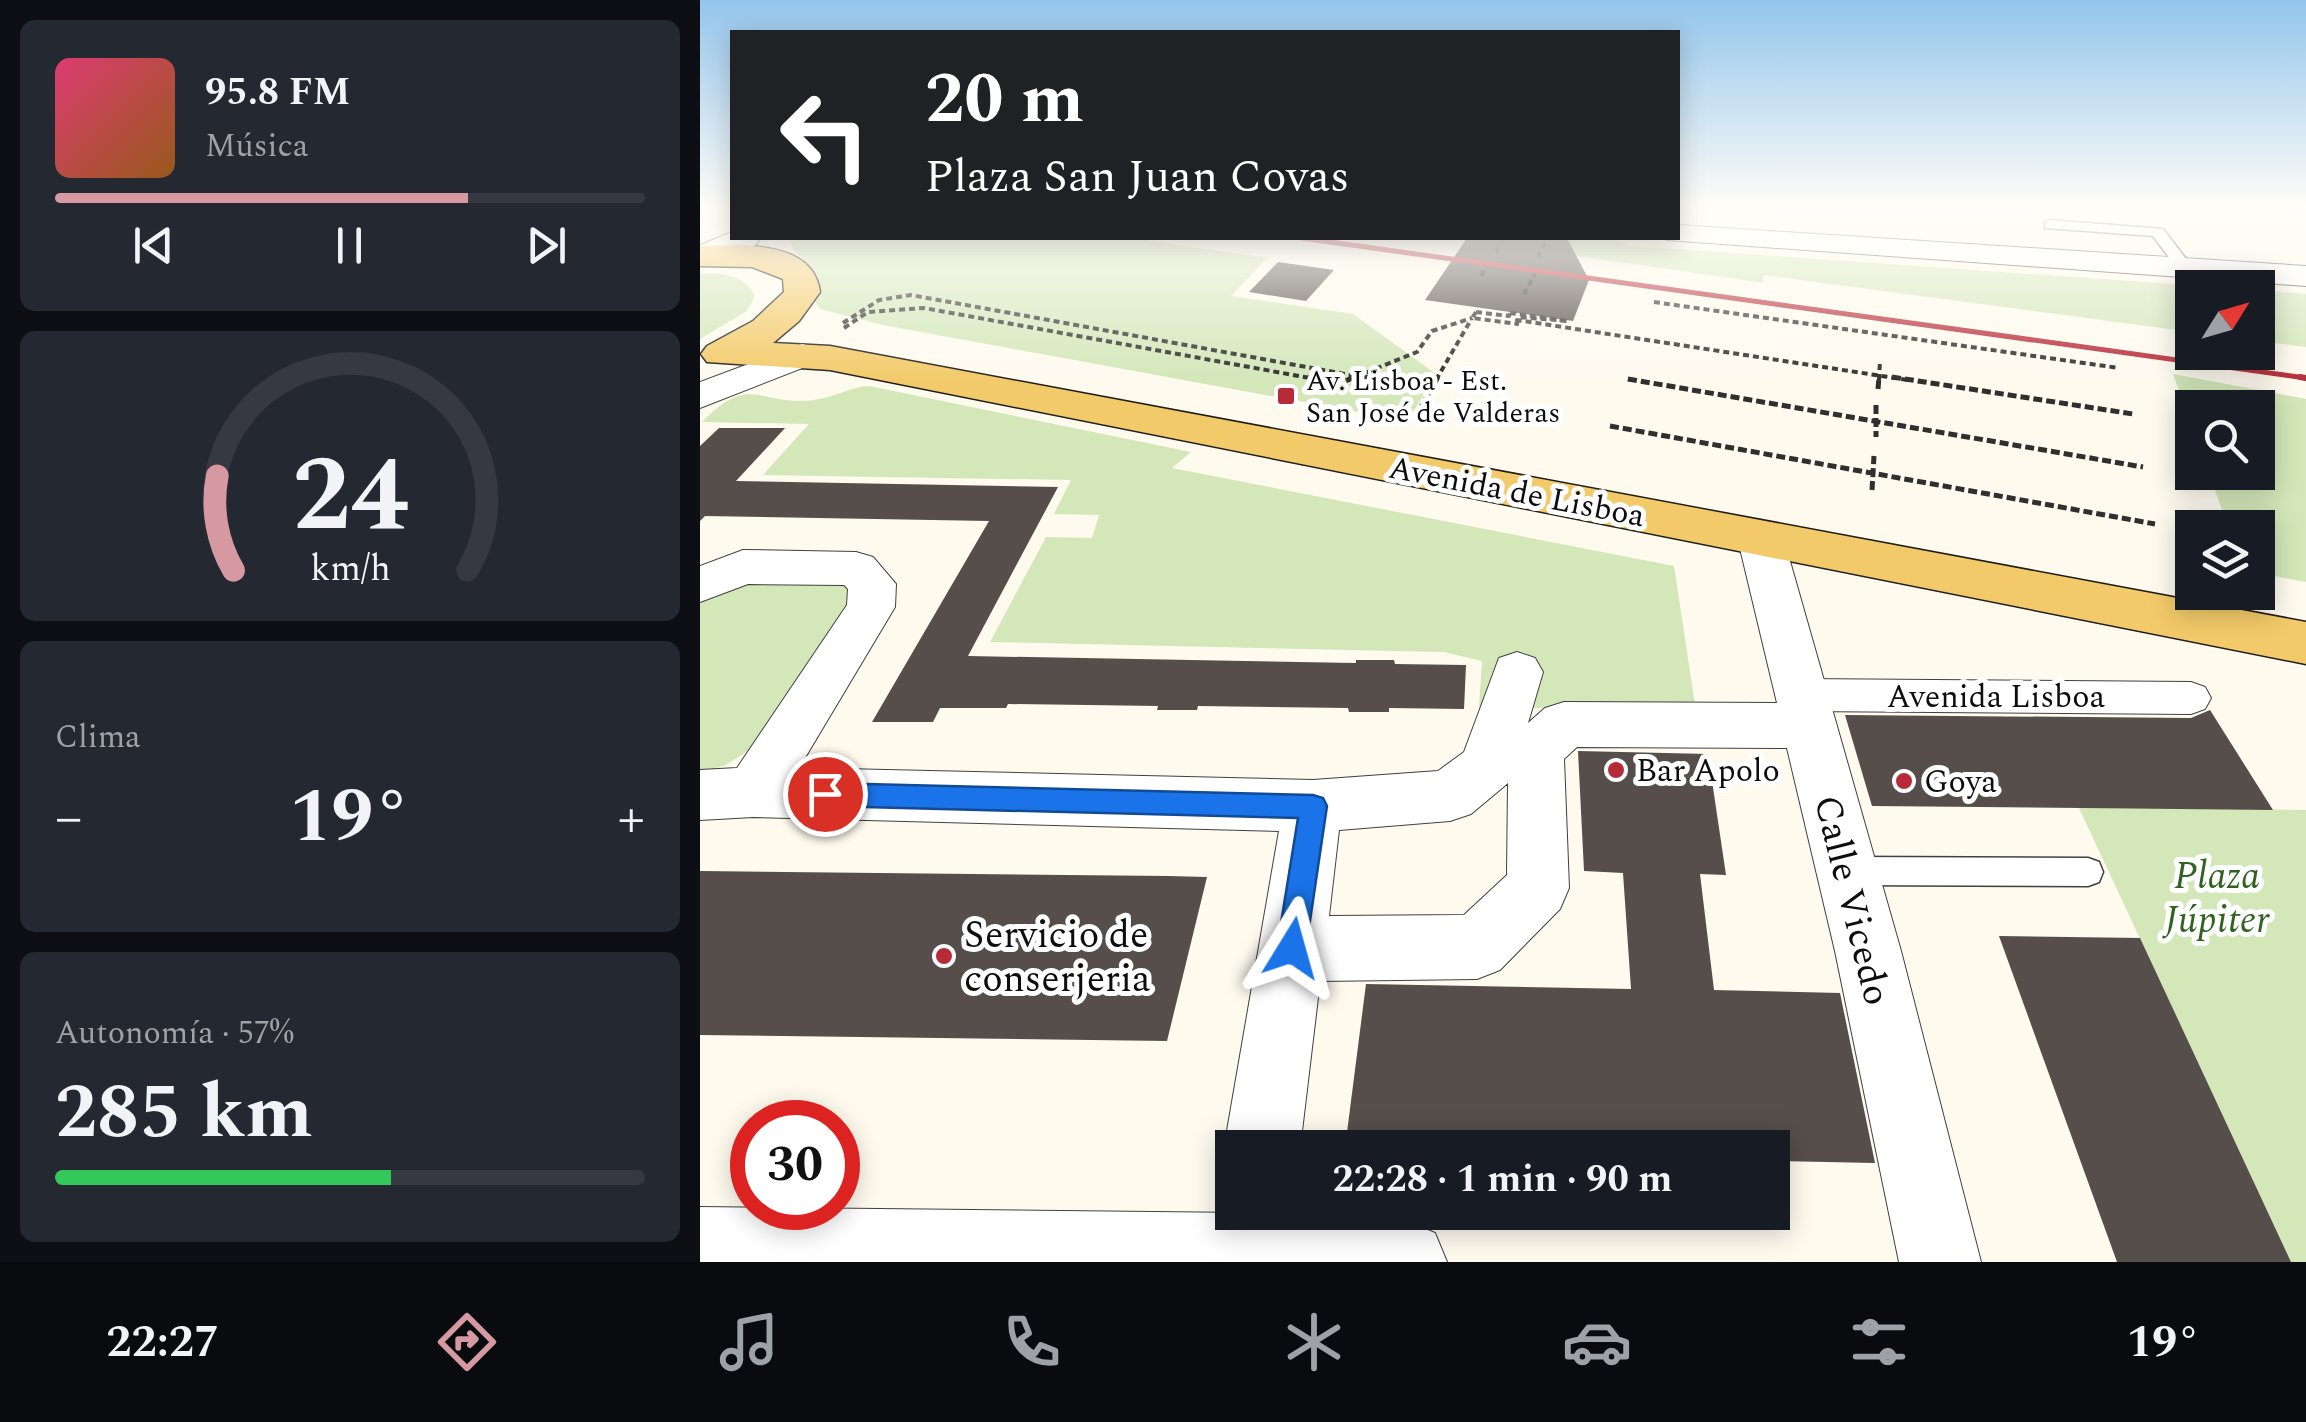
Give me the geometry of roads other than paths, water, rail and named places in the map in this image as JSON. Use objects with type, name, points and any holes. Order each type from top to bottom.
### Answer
[{"type":"main road","points":[[713,357],[764,332],[789,312],[802,292],[800,275],[788,265]]},
{"type":"main road","name":"Avenida de Lisboa","points":[[789,312],[826,338],[1761,540],[2306,643]]},
{"type":"main road","name":"Avenida de Lisboa","points":[[713,357],[826,338],[2306,616]]},
{"type":"street","points":[[2138,265],[2306,276]]},
{"type":"street","points":[[700,396],[826,338]]},
{"type":"street","name":"Calle Vicedo","points":[[1761,540],[1868,951],[1940,1262]]},
{"type":"street","points":[[700,584],[743,568],[856,569],[872,584],[871,607],[727,794]]},
{"type":"street","points":[[727,794],[1313,806],[1450,796],[1487,767],[1516,672]]},
{"type":"street","name":"Avenida Lisboa","points":[[1805,710],[2192,698]]},
{"type":"street","points":[[1292,948],[1477,947],[1538,888],[1536,751],[1564,724],[1805,710]]},
{"type":"street","points":[[1265,1130],[1313,806]]},
{"type":"street","points":[[700,1247],[1248,1233],[1406,1262]]},
{"type":"lane","points":[[1845,870],[2088,872]]},
{"type":"railway","points":[[1494,265],[2306,378],[2300,377]]},
{"type":"place","name":"Av. Lisboa - Est. San José de Valderas","points":[[1286,396]]},
{"type":"place","name":"Bar Apolo","points":[[1616,770]]},
{"type":"place","name":"Goya","points":[[1904,781]]},
{"type":"place","name":"Servicio de conserjeria","points":[[944,956]]},
{"type":"park label","name":"Plaza Júpiter","points":[[2217,897]]}]
